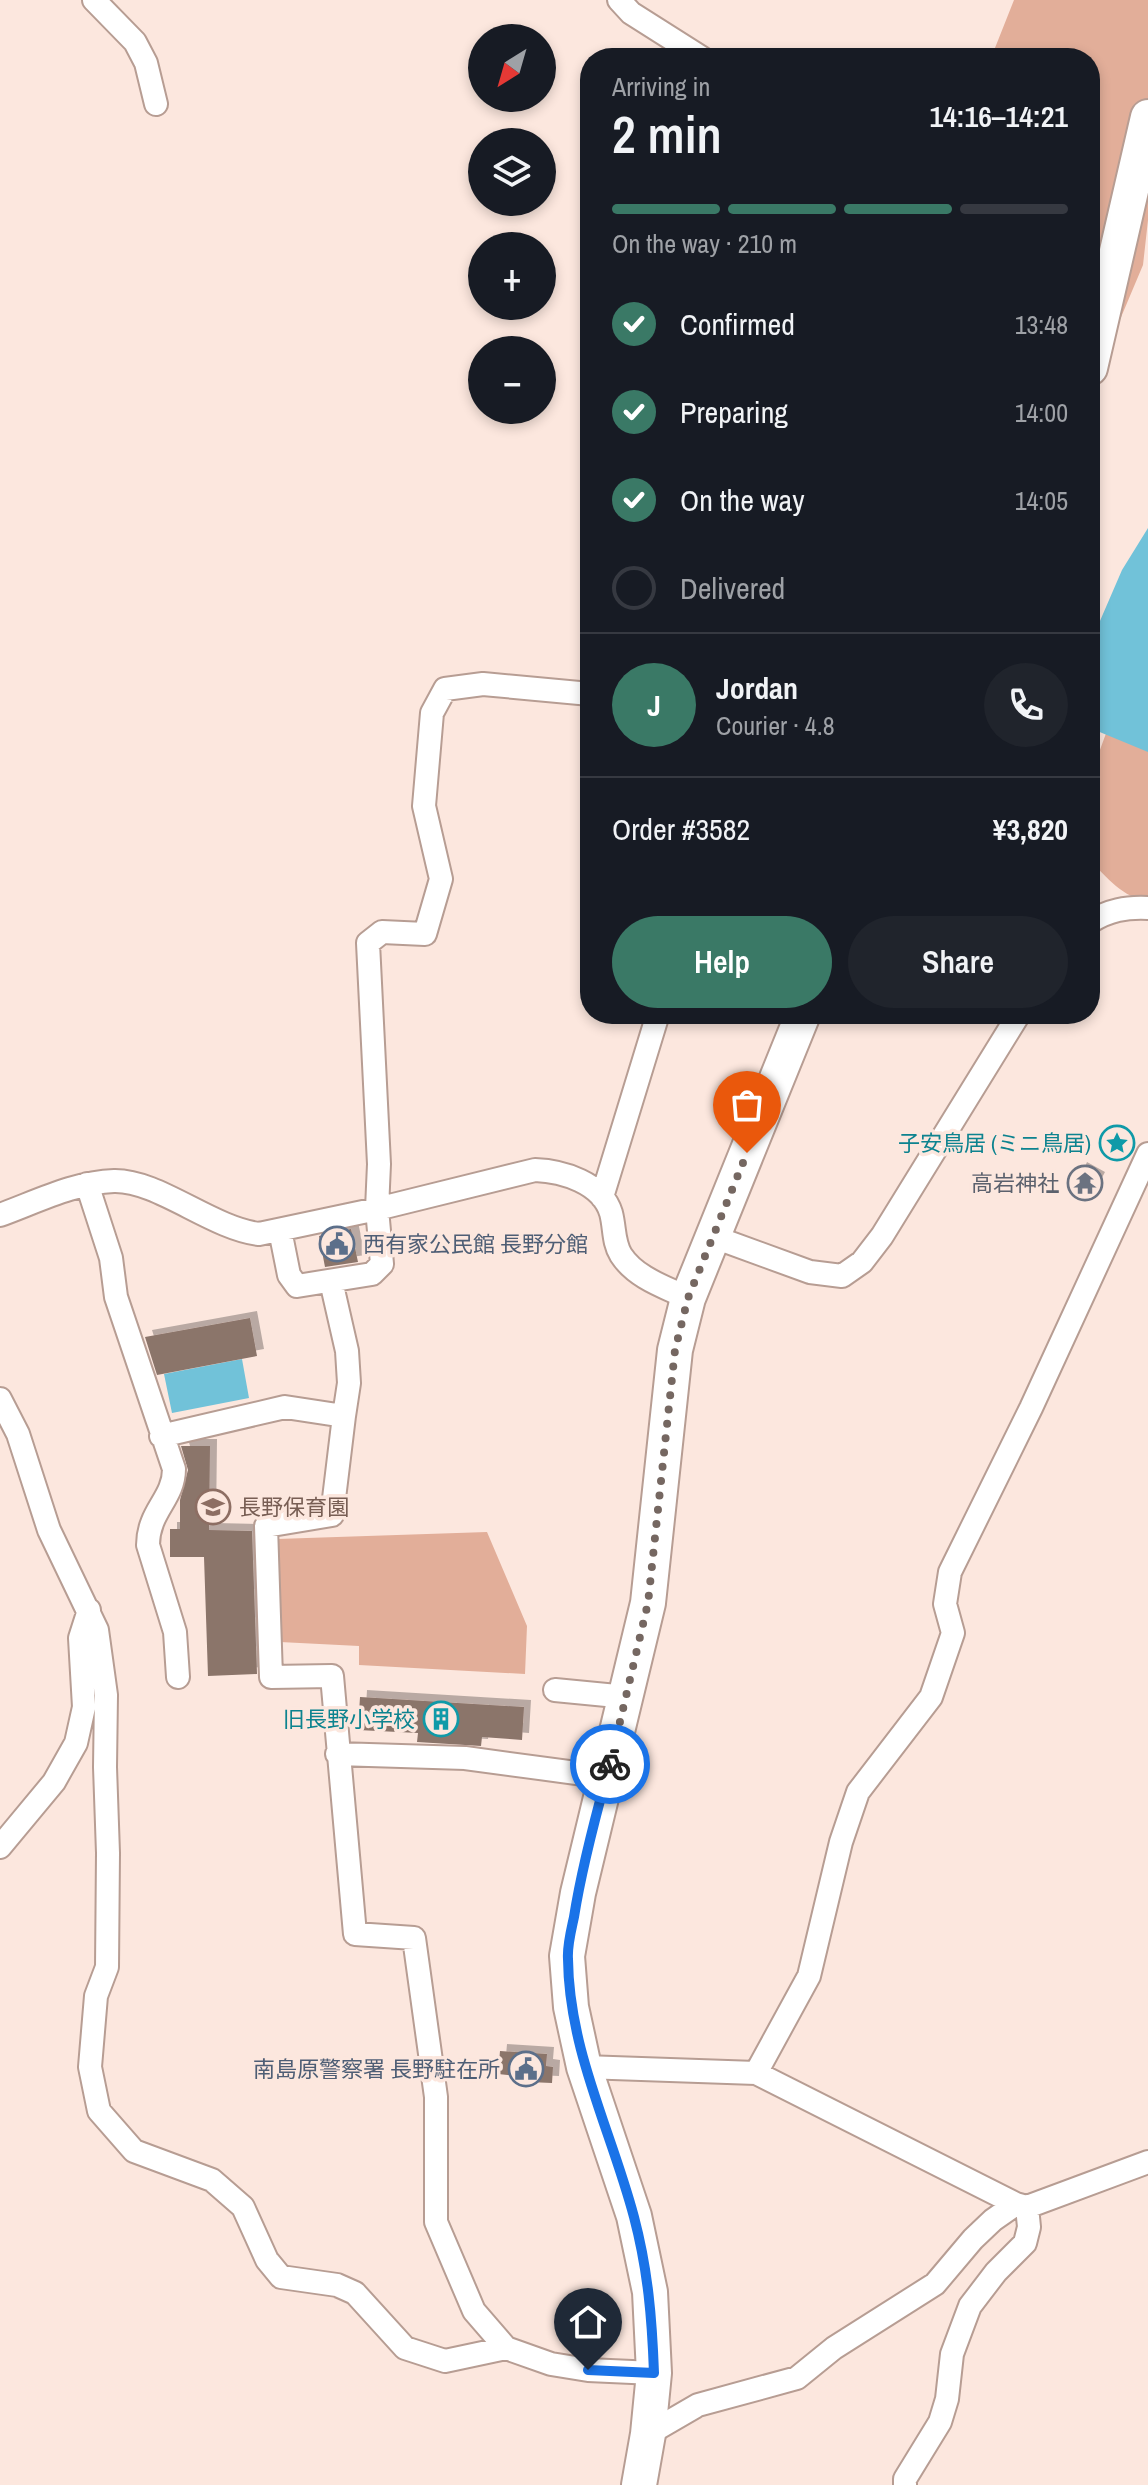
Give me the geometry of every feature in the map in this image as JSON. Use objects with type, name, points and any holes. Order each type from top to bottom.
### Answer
[{"type":"main road","points":[[1100,325],[1148,121]]},
{"type":"main road","points":[[639,2485],[654,2373],[650,2292],[634,2216],[584,2067],[571,2007],[567,1956],[578,1893],[648,1603],[675,1350],[688,1298],[799,1024]]},
{"type":"street","points":[[94,0],[135,42],[146,63],[156,104]]},
{"type":"street","points":[[619,0],[631,13],[686,48]]},
{"type":"street","points":[[280,1230],[291,1282],[302,1287],[372,1274],[382,1264],[377,1209],[379,1164],[368,943],[382,932],[425,934],[441,879],[424,806],[432,713],[445,689],[483,684],[580,693]]},
{"type":"street","points":[[1100,916],[1129,907],[1148,908]]},
{"type":"street","points":[[602,1197],[655,1024]]},
{"type":"street","points":[[714,1237],[810,1272],[842,1276],[862,1262],[882,1236],[1013,1024]]},
{"type":"street","points":[[756,2073],[809,1976],[841,1842],[858,1792],[931,1697],[953,1633],[945,1604],[950,1572],[1031,1408],[1148,1154]]},
{"type":"street","points":[[0,1215],[87,1184],[116,1181],[144,1187],[240,1232],[259,1234],[535,1170],[558,1171],[578,1179],[602,1197],[611,1211],[616,1244],[622,1257],[641,1276],[688,1298]]},
{"type":"street","points":[[87,1184],[111,1258],[116,1297],[174,1469],[174,1484],[152,1518],[148,1545],[175,1632],[178,1677]]},
{"type":"street","points":[[331,1281],[347,1351],[349,1383],[332,1515],[266,1526],[271,1677],[332,1676],[355,1934],[414,1938],[436,2097],[436,2222],[474,2311],[506,2348],[551,2364],[588,2370],[654,2373]]},
{"type":"street","points":[[0,1399],[18,1434],[49,1530],[97,1630],[106,1695],[107,1967],[96,1996],[90,2067],[99,2111],[134,2151],[212,2180],[243,2207],[267,2260],[281,2277],[337,2285],[355,2293],[405,2348],[445,2361],[506,2348]]},
{"type":"street","points":[[161,1436],[285,1407],[344,1416]]},
{"type":"street","points":[[0,1847],[54,1782],[76,1743],[84,1707],[80,1638],[89,1610]]},
{"type":"street","points":[[555,1690],[627,1697]]},
{"type":"street","points":[[337,1754],[465,1758],[606,1777]]},
{"type":"street","points":[[584,2067],[756,2073],[1022,2206],[1029,2227],[1025,2243],[996,2272],[970,2306],[952,2354],[947,2399],[940,2422],[905,2479],[905,2485]]},
{"type":"street","points":[[648,2434],[698,2405],[797,2378],[834,2348],[935,2284],[993,2220],[1022,2206],[1148,2162]]},
{"type":"shaded area","points":[[1014,0],[1148,0],[1148,220],[1143,265],[1119,322],[1100,346],[1100,48],[995,48]]},
{"type":"shaded area","points":[[1148,619],[1148,902],[1123,891],[1100,871],[1100,750]]},
{"type":"shaded area","points":[[487,1532],[527,1626],[525,1674],[359,1665],[359,1646],[280,1642],[277,1539]]},
{"type":"water","points":[[1148,528],[1148,752],[1100,732],[1100,621],[1122,570]]},
{"type":"water","points":[[242,1359],[249,1398],[172,1413],[164,1374]]},
{"type":"building","name":"高岩神社","points":[[1080,1169],[1098,1179],[1089,1196],[1072,1187]]},
{"type":"building","name":"西有家公民館 長野分館","points":[[351,1229],[358,1262],[325,1267],[319,1236]]},
{"type":"building","points":[[250,1318],[257,1356],[157,1375],[145,1337]]},
{"type":"building","points":[[181,1446],[210,1446],[209,1530],[252,1531],[257,1674],[208,1676],[204,1557],[170,1557],[170,1529],[180,1529],[180,1500],[188,1470]]},
{"type":"building","name":"旧長野小学校","points":[[360,1697],[524,1707],[522,1740],[482,1737],[481,1746],[417,1742],[418,1733],[358,1730]]},
{"type":"building","name":"南島原警察署 長野駐在所","points":[[500,2051],[547,2054],[546,2066],[553,2067],[552,2083],[529,2082],[529,2077],[498,2074]]},
{"type":"way so far","points":[[610,1764],[648,1603],[675,1350],[688,1298],[747,1153]]},
{"type":"place","name":"子安鳥居 (ミニ鳥居)","points":[[1117,1143]]},
{"type":"place","name":"高岩神社","points":[[1085,1183]]},
{"type":"place","name":"西有家公民館 長野分館","points":[[337,1244]]},
{"type":"place","name":"長野保育園","points":[[213,1507]]},
{"type":"place","name":"旧長野小学校","points":[[441,1719]]},
{"type":"place","name":"南島原警察署 長野駐在所","points":[[526,2069]]},
{"type":"route","points":[[588,2370],[654,2373],[650,2292],[634,2216],[584,2067],[571,2007],[567,1956],[578,1893],[610,1764]]}]
